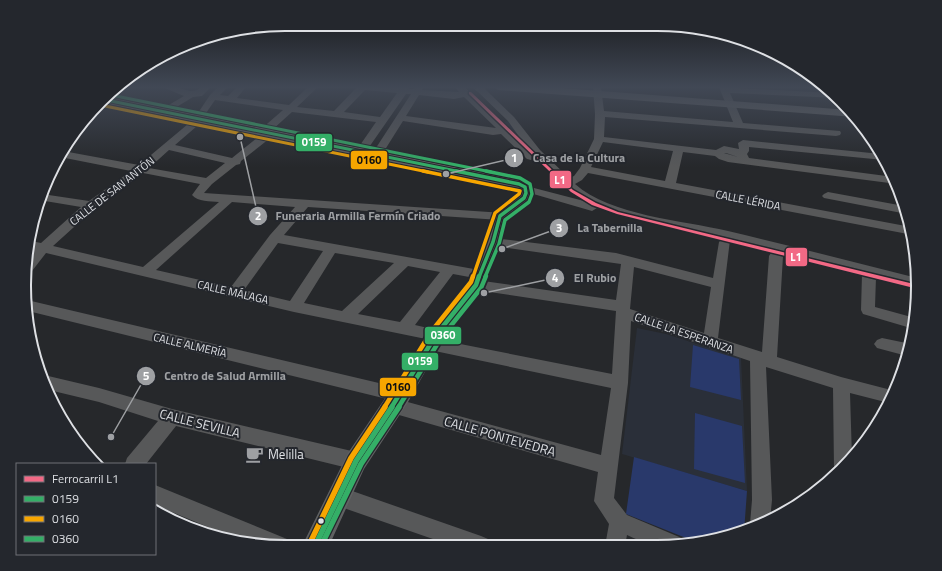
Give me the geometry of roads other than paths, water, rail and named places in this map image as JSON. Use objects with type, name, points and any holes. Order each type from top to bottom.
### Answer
[{"type":"main road","points":[[178,114],[519,184],[529,189],[524,198],[500,216],[493,242],[478,280],[433,339],[396,400],[356,461],[318,540]]},
{"type":"street","name":"CALLE DE SAN ANTÓN","points":[[33,255],[37,246],[142,169],[200,118],[203,114]]},
{"type":"street","points":[[286,114],[236,162],[208,182],[199,191],[198,195],[202,197],[228,199],[500,216]]},
{"type":"street","points":[[335,114],[383,120]]},
{"type":"street","points":[[361,151],[388,114]]},
{"type":"street","points":[[377,154],[403,114]]},
{"type":"street","points":[[487,114],[577,196]]},
{"type":"street","points":[[506,114],[536,152],[568,182],[577,196]]},
{"type":"street","points":[[568,182],[578,178],[585,169],[599,139],[600,114],[836,133]]},
{"type":"street","points":[[734,114],[739,125]]},
{"type":"street","points":[[400,118],[493,132],[504,130]]},
{"type":"street","points":[[762,127],[770,146]]},
{"type":"street","points":[[599,139],[718,153],[724,149],[888,180]]},
{"type":"street","points":[[741,152],[770,146],[876,156]]},
{"type":"street","points":[[168,147],[236,162]]},
{"type":"street","points":[[670,185],[678,148]]},
{"type":"street","points":[[67,155],[208,182]]},
{"type":"street","name":"CALLE LÉRIDA","points":[[585,169],[904,230]]},
{"type":"street","points":[[529,189],[577,196],[624,213],[726,235],[911,287]]},
{"type":"street","points":[[529,189],[616,215],[870,276],[911,282]]},
{"type":"street","points":[[828,196],[898,209]]},
{"type":"street","points":[[47,198],[91,205]]},
{"type":"street","points":[[145,272],[228,199]]},
{"type":"street","points":[[234,293],[275,238],[304,204]]},
{"type":"street","name":"CALLE LA ESPERANZA","points":[[275,238],[366,253],[449,270],[478,280],[623,310],[764,360],[841,384],[886,396]]},
{"type":"street","points":[[493,242],[628,262],[718,284]]},
{"type":"street","points":[[710,341],[725,242]]},
{"type":"street","name":"CALLE MÁLAGA","points":[[37,246],[294,307],[404,328],[433,339],[620,383]]},
{"type":"street","points":[[294,307],[332,248]]},
{"type":"street","points":[[761,518],[764,360],[776,256]]},
{"type":"street","points":[[345,317],[404,262]]},
{"type":"street","points":[[628,262],[623,310],[620,383],[604,501],[620,522],[662,540]]},
{"type":"street","points":[[404,328],[449,270]]},
{"type":"street","points":[[870,276],[868,310],[909,321]]},
{"type":"street","name":"CALLE ALMERÍA","points":[[32,306],[396,400]]},
{"type":"street","points":[[882,344],[903,349]]},
{"type":"street","name":"CALLE SEVILLA","points":[[50,383],[99,395],[172,417],[356,461]]},
{"type":"street","points":[[841,384],[843,458]]},
{"type":"street","name":"CALLE PONTEVEDRA","points":[[396,400],[608,466]]},
{"type":"street","points":[[135,463],[172,417]]},
{"type":"street","points":[[156,495],[262,539]]},
{"type":"street","points":[[338,496],[464,540]]},
{"type":"street","points":[[616,540],[620,522]]},
{"type":"rail line","name":"L1","points":[[491,114],[572,191],[594,204],[617,213],[911,285]]},
{"type":"place","name":"Funeraria Armilla Fermín Criado","points":[[240,137]]},
{"type":"place","name":"Casa de la Cultura","points":[[446,174]]},
{"type":"place","name":"La Tabernilla","points":[[502,249]]},
{"type":"place","name":"El Rubio","points":[[484,293]]},
{"type":"place","name":"Centro de Salud Armilla","points":[[111,437]]},
{"type":"place","name":"Melilla","points":[[255,454]]}]
